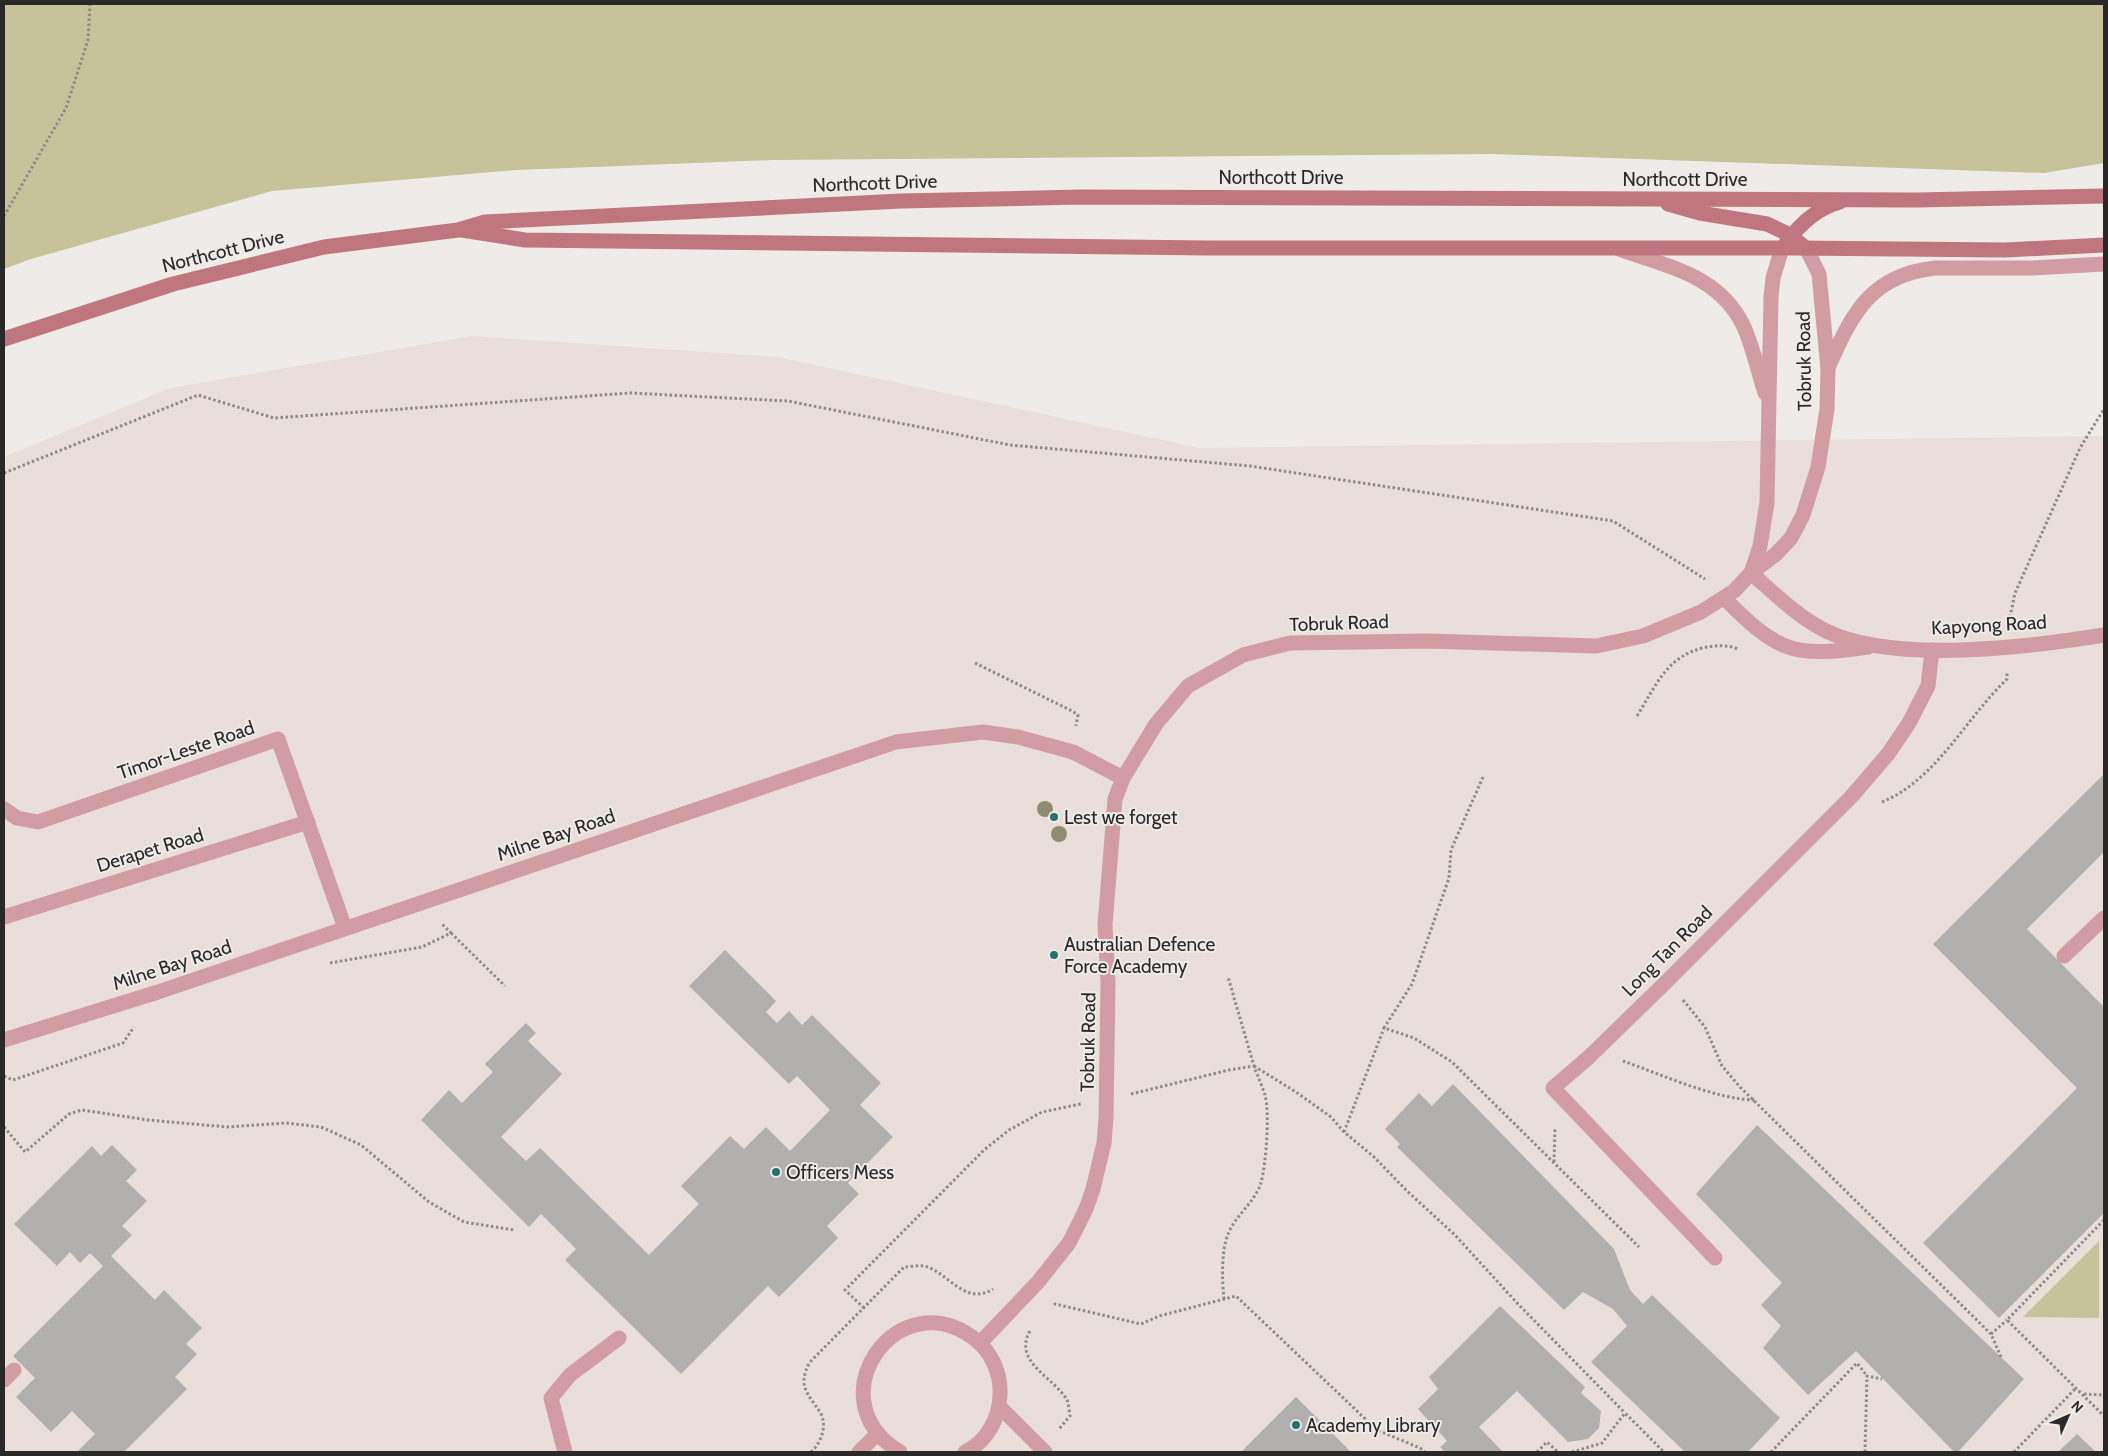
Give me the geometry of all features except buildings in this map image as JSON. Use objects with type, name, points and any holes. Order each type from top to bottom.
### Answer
[{"type":"street","name":"Northcott Drive","points":[[4,340],[173,284],[314,249],[458,230],[485,222],[939,200],[1159,196],[1854,200],[2033,199],[2104,196]]},
{"type":"street","points":[[1654,199],[1700,213],[1760,222],[1772,226],[1786,242],[1806,248],[2005,250],[2104,245]]},
{"type":"street","points":[[1786,242],[1805,220],[1820,210],[1838,203],[1854,200]]},
{"type":"street","name":"Northcott Drive","points":[[458,230],[525,240],[1209,248],[1614,248],[1786,242]]},
{"type":"street","name":"Tobruk Road","points":[[1751,573],[1760,546],[1766,517],[1773,278],[1786,242]]},
{"type":"street","points":[[1614,248],[1699,278],[1726,298],[1748,338],[1769,406]]},
{"type":"street","name":"Tobruk Road","points":[[980,1343],[1026,1294],[1069,1243],[1086,1209],[1093,1188],[1104,1143],[1107,1100],[1108,982],[1106,925],[1115,799],[1124,778],[1156,724],[1188,686],[1243,655],[1290,643],[1427,641],[1596,646],[1644,636],[1701,612],[1724,598],[1742,584],[1751,573],[1776,554],[1791,538],[1803,515],[1821,453],[1827,409],[1828,369],[1819,274],[1806,248]]},
{"type":"street","points":[[1828,369],[1847,326],[1863,302],[1880,286],[1900,276],[1922,269],[1935,268],[2032,268],[2104,264]]},
{"type":"street","name":"Kapyong Road","points":[[1751,573],[1799,613],[1818,626],[1847,638],[1875,646]]},
{"type":"street","name":"Kapyong Road","points":[[1724,598],[1756,629],[1789,649],[1820,652],[1875,646],[1932,650],[2004,647],[2104,635]]},
{"type":"street","name":"Long Tan Road","points":[[1715,1258],[1553,1088],[1589,1057],[1665,983],[1852,796],[1888,754],[1909,724],[1928,686],[1932,650]]},
{"type":"street","name":"Milne Bay Road","points":[[4,1040],[158,992],[896,742],[983,732],[1018,737],[1065,750],[1124,778]]},
{"type":"street","name":"Timor-Leste Road","points":[[4,809],[17,818],[38,822],[278,739],[345,928]]},
{"type":"street","name":"Derapet Road","points":[[4,917],[308,822]]},
{"type":"street","points":[[2064,956],[2104,918]]},
{"type":"street","points":[[900,1452],[877,1434],[866,1411],[863,1396],[868,1366],[884,1342],[897,1332],[910,1326],[940,1323],[968,1334],[980,1343],[989,1353],[1000,1379],[999,1406],[995,1420],[979,1442],[965,1452]]},
{"type":"street","points":[[565,1452],[550,1398],[570,1375],[619,1338]]},
{"type":"street","points":[[999,1406],[1044,1451]]},
{"type":"street","points":[[859,1452],[877,1434]]},
{"type":"path","points":[[4,216],[66,108],[88,40],[90,4]]},
{"type":"path","points":[[4,473],[198,394],[274,418],[630,393],[788,401],[1010,445],[1250,466],[1613,521],[1706,580],[1724,598]]},
{"type":"path","points":[[1877,804],[1898,795],[1927,773],[1987,698],[2006,679],[2004,647],[2015,593],[2080,448],[2104,409]]},
{"type":"path","points":[[1637,716],[1666,671],[1676,660],[1692,650],[1713,646],[1733,646],[1742,650]]},
{"type":"path","points":[[976,663],[1078,715],[1077,724],[1065,750]]},
{"type":"path","points":[[1344,1132],[1384,1028],[1412,984],[1450,878],[1452,850],[1483,778]]},
{"type":"path","points":[[421,902],[505,986]]},
{"type":"path","points":[[321,965],[422,947],[451,933]]},
{"type":"path","points":[[1224,1299],[1222,1278],[1228,1234],[1249,1205],[1261,1184],[1267,1132],[1266,1097],[1254,1066],[1228,977]]},
{"type":"path","points":[[1681,998],[1705,1027],[1722,1066],[1740,1087],[1756,1100],[1991,1334],[2001,1357]]},
{"type":"path","points":[[4,1076],[13,1080],[123,1042],[137,1022]]},
{"type":"path","points":[[1384,1028],[1414,1038],[1452,1062],[1639,1247]]},
{"type":"path","points":[[1618,1059],[1718,1094],[1743,1100],[1756,1100]]},
{"type":"path","points":[[864,1308],[845,1290],[984,1150],[1009,1130],[1042,1112],[1107,1100],[1229,1070],[1254,1066],[1296,1092],[1331,1117],[1344,1132],[1374,1157],[1407,1191],[1456,1235],[1518,1304],[1664,1452]]},
{"type":"path","points":[[4,1127],[25,1152],[69,1114],[82,1110],[148,1120],[227,1127],[286,1124],[321,1128],[361,1145],[429,1202],[464,1222],[514,1230]]},
{"type":"path","points":[[1991,1334],[2007,1320],[2104,1220]]},
{"type":"path","points":[[1026,1294],[1046,1312],[1056,1304],[1141,1324],[1159,1316],[1236,1296],[1377,1430],[1420,1448],[1424,1452]]},
{"type":"path","points":[[2007,1320],[2104,1416]]},
{"type":"path","points":[[1032,1327],[1025,1344],[1027,1354],[1033,1364],[1067,1400],[1070,1416],[1044,1451]]},
{"type":"path","points":[[1771,1452],[1857,1363],[1867,1376],[1865,1452]]},
{"type":"path","points":[[1867,1376],[1882,1379]]},
{"type":"path","points":[[2014,1452],[2076,1388]]},
{"type":"path","points":[[2083,1394],[2104,1395]]},
{"type":"path","points":[[1572,1452],[1602,1444],[1624,1413]]},
{"type":"path","points":[[1537,1452],[1547,1442],[1558,1452]]},
{"type":"shaded area","points":[[4,4],[2104,4],[2104,163],[2044,173],[1493,154],[773,160],[517,170],[272,191],[31,259],[4,269]]},
{"type":"shaded area","name":"Australian Defence Force Academy","points":[[472,336],[778,357],[1200,448],[2104,436],[2104,1452],[4,1452],[4,457],[170,388]]},
{"type":"shaded area","points":[[2099,1241],[2099,1318],[2023,1317]]},
{"type":"place","name":"Lest we forget","points":[[1054,817]]},
{"type":"place","name":"Australian Defence Force Academy","points":[[1054,955]]},
{"type":"place","name":"Officers Mess","points":[[776,1172]]},
{"type":"place","name":"Academy Library","points":[[1296,1425]]}]
